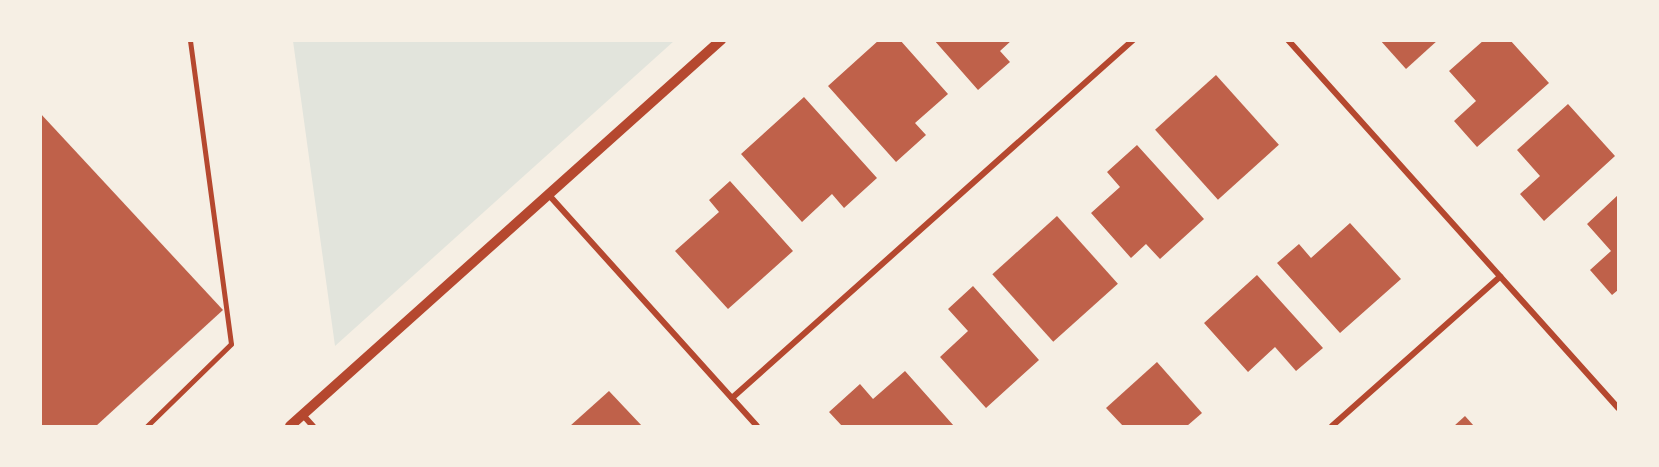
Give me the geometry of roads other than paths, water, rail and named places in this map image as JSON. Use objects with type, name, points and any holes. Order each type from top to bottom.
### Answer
[{"type":"street","points":[[290,426],[721,40]]},
{"type":"street","points":[[732,398],[1133,40]]},
{"type":"street","points":[[1288,40],[1618,408]]},
{"type":"street","points":[[548,194],[757,426]]},
{"type":"street","points":[[1332,426],[1500,277]]},
{"type":"street","points":[[303,415],[313,426]]},
{"type":"lane","points":[[147,426],[231,344],[190,40]]}]
